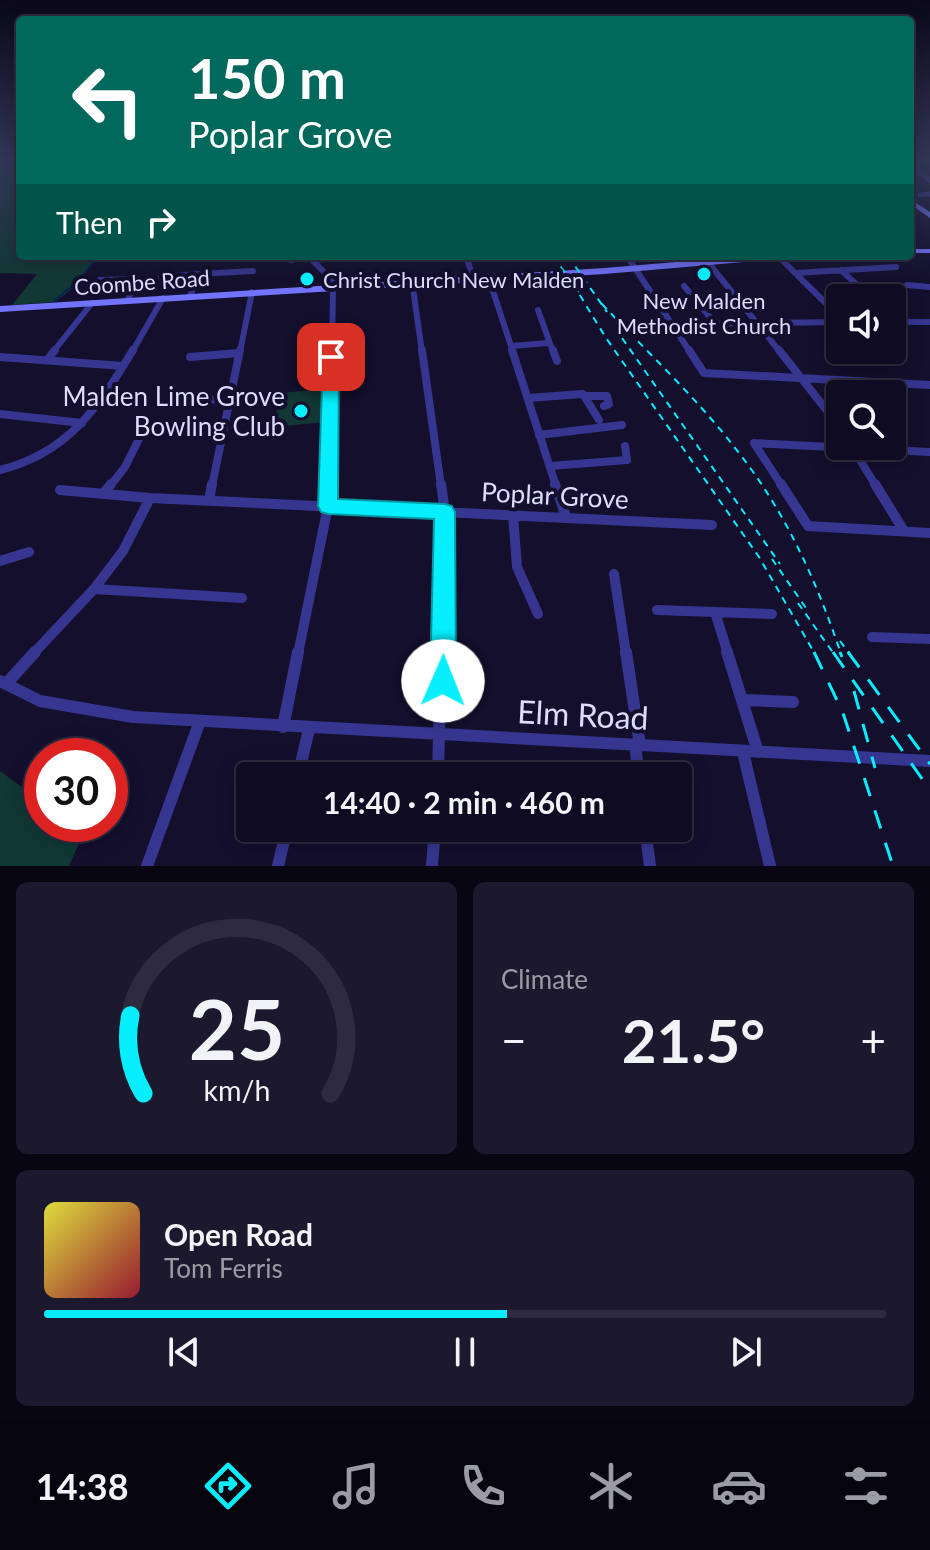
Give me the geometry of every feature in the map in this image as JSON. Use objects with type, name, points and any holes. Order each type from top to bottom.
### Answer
[{"type":"main road","name":"Coombe Road","points":[[0,309],[719,260]]},
{"type":"street","points":[[290,268],[291,260]]},
{"type":"street","points":[[283,727],[328,506],[335,286],[312,260]]},
{"type":"street","points":[[467,260],[473,277]]},
{"type":"street","points":[[629,260],[704,373],[835,380]]},
{"type":"street","points":[[782,260],[826,305]]},
{"type":"street","points":[[707,261],[826,408]]},
{"type":"street","points":[[796,274],[896,267]]},
{"type":"street","points":[[841,270],[856,284]]},
{"type":"street","points":[[161,277],[253,271]]},
{"type":"street","points":[[190,296],[199,274]]},
{"type":"street","points":[[488,276],[566,517]]},
{"type":"street","points":[[100,280],[138,279],[127,301]]},
{"type":"street","points":[[412,281],[445,512],[439,762]]},
{"type":"street","points":[[907,285],[930,287]]},
{"type":"street","points":[[684,286],[714,322]]},
{"type":"street","points":[[209,500],[252,292]]},
{"type":"street","points":[[0,470],[31,462],[52,450],[82,423],[123,366],[163,298]]},
{"type":"street","points":[[47,360],[92,303]]},
{"type":"street","points":[[538,310],[549,325],[548,343],[557,361]]},
{"type":"street","points":[[671,324],[826,320]]},
{"type":"street","points":[[906,322],[930,322]]},
{"type":"street","points":[[511,346],[548,343]]},
{"type":"street","points":[[190,357],[239,353]]},
{"type":"street","points":[[0,357],[123,366]]},
{"type":"street","points":[[906,384],[930,385]]},
{"type":"street","points":[[528,398],[578,393],[607,396],[609,404],[604,406]]},
{"type":"street","points":[[585,396],[599,420]]},
{"type":"street","points":[[174,403],[230,398]]},
{"type":"street","points":[[0,414],[82,423]]},
{"type":"street","points":[[539,435],[622,425]]},
{"type":"street","points":[[103,494],[125,467],[139,439]]},
{"type":"street","points":[[826,446],[754,443],[808,526],[930,533]]},
{"type":"street","points":[[550,466],[627,460],[625,446]]},
{"type":"street","points":[[906,450],[930,452]]},
{"type":"street","points":[[860,460],[904,531]]},
{"type":"street","name":"Poplar Grove","points":[[60,490],[150,498],[712,525]]},
{"type":"street","points":[[3,683],[94,589],[123,551],[150,498]]},
{"type":"street","points":[[513,515],[513,561],[518,580],[538,614]]},
{"type":"street","points":[[0,561],[29,552]]},
{"type":"street","points":[[614,574],[639,762]]},
{"type":"street","points":[[94,589],[242,598]]},
{"type":"street","points":[[657,610],[772,614]]},
{"type":"street","points":[[715,612],[743,700],[770,866]]},
{"type":"street","points":[[872,637],[930,639]]},
{"type":"street","name":"Elm Road","points":[[3,683],[40,701],[89,711],[200,721],[930,761]]},
{"type":"street","points":[[743,700],[793,702]]},
{"type":"street","points":[[147,866],[200,721]]},
{"type":"street","points":[[301,762],[309,729]]},
{"type":"street","points":[[278,866],[284,842]]},
{"type":"street","points":[[432,866],[434,842]]},
{"type":"street","points":[[647,842],[650,866]]},
{"type":"green space","points":[[0,202],[16,202],[16,260],[96,260],[73,288],[55,302],[12,305],[37,274],[0,273]]},
{"type":"green space","name":"Malden Lime Grove Bowling Club","points":[[326,389],[324,422],[286,426],[285,422],[275,420],[280,393]]},
{"type":"green space","points":[[0,771],[24,789],[24,842],[80,842],[69,866],[0,866]]},
{"type":"waterway","points":[[54,301],[77,282],[95,260]]},
{"type":"railway","points":[[556,260],[579,292]]},
{"type":"railway","points":[[571,260],[607,312]]},
{"type":"railway","points":[[573,284],[606,338],[759,557],[815,654]]},
{"type":"railway","points":[[602,304],[707,414],[756,476],[799,549],[841,654]]},
{"type":"railway","points":[[622,338],[780,564]]},
{"type":"railway","points":[[772,559],[806,608]]},
{"type":"railway","points":[[798,603],[834,654]]},
{"type":"railway","points":[[840,641],[850,654]]},
{"type":"railway","points":[[833,652],[930,790]]},
{"type":"railway","points":[[840,652],[842,657]]},
{"type":"railway","points":[[848,652],[930,764]]},
{"type":"railway","points":[[815,654],[843,713],[893,866]]},
{"type":"railway","points":[[854,691],[875,768]]},
{"type":"place","name":"New Malden Methodist Church","points":[[704,274]]},
{"type":"place","name":"Christ Church New Malden","points":[[307,279]]},
{"type":"place","name":"Malden Lime Grove Bowling Club","points":[[301,411]]},
{"type":"route","points":[[331,357],[328,506],[445,512],[443,681]]}]
